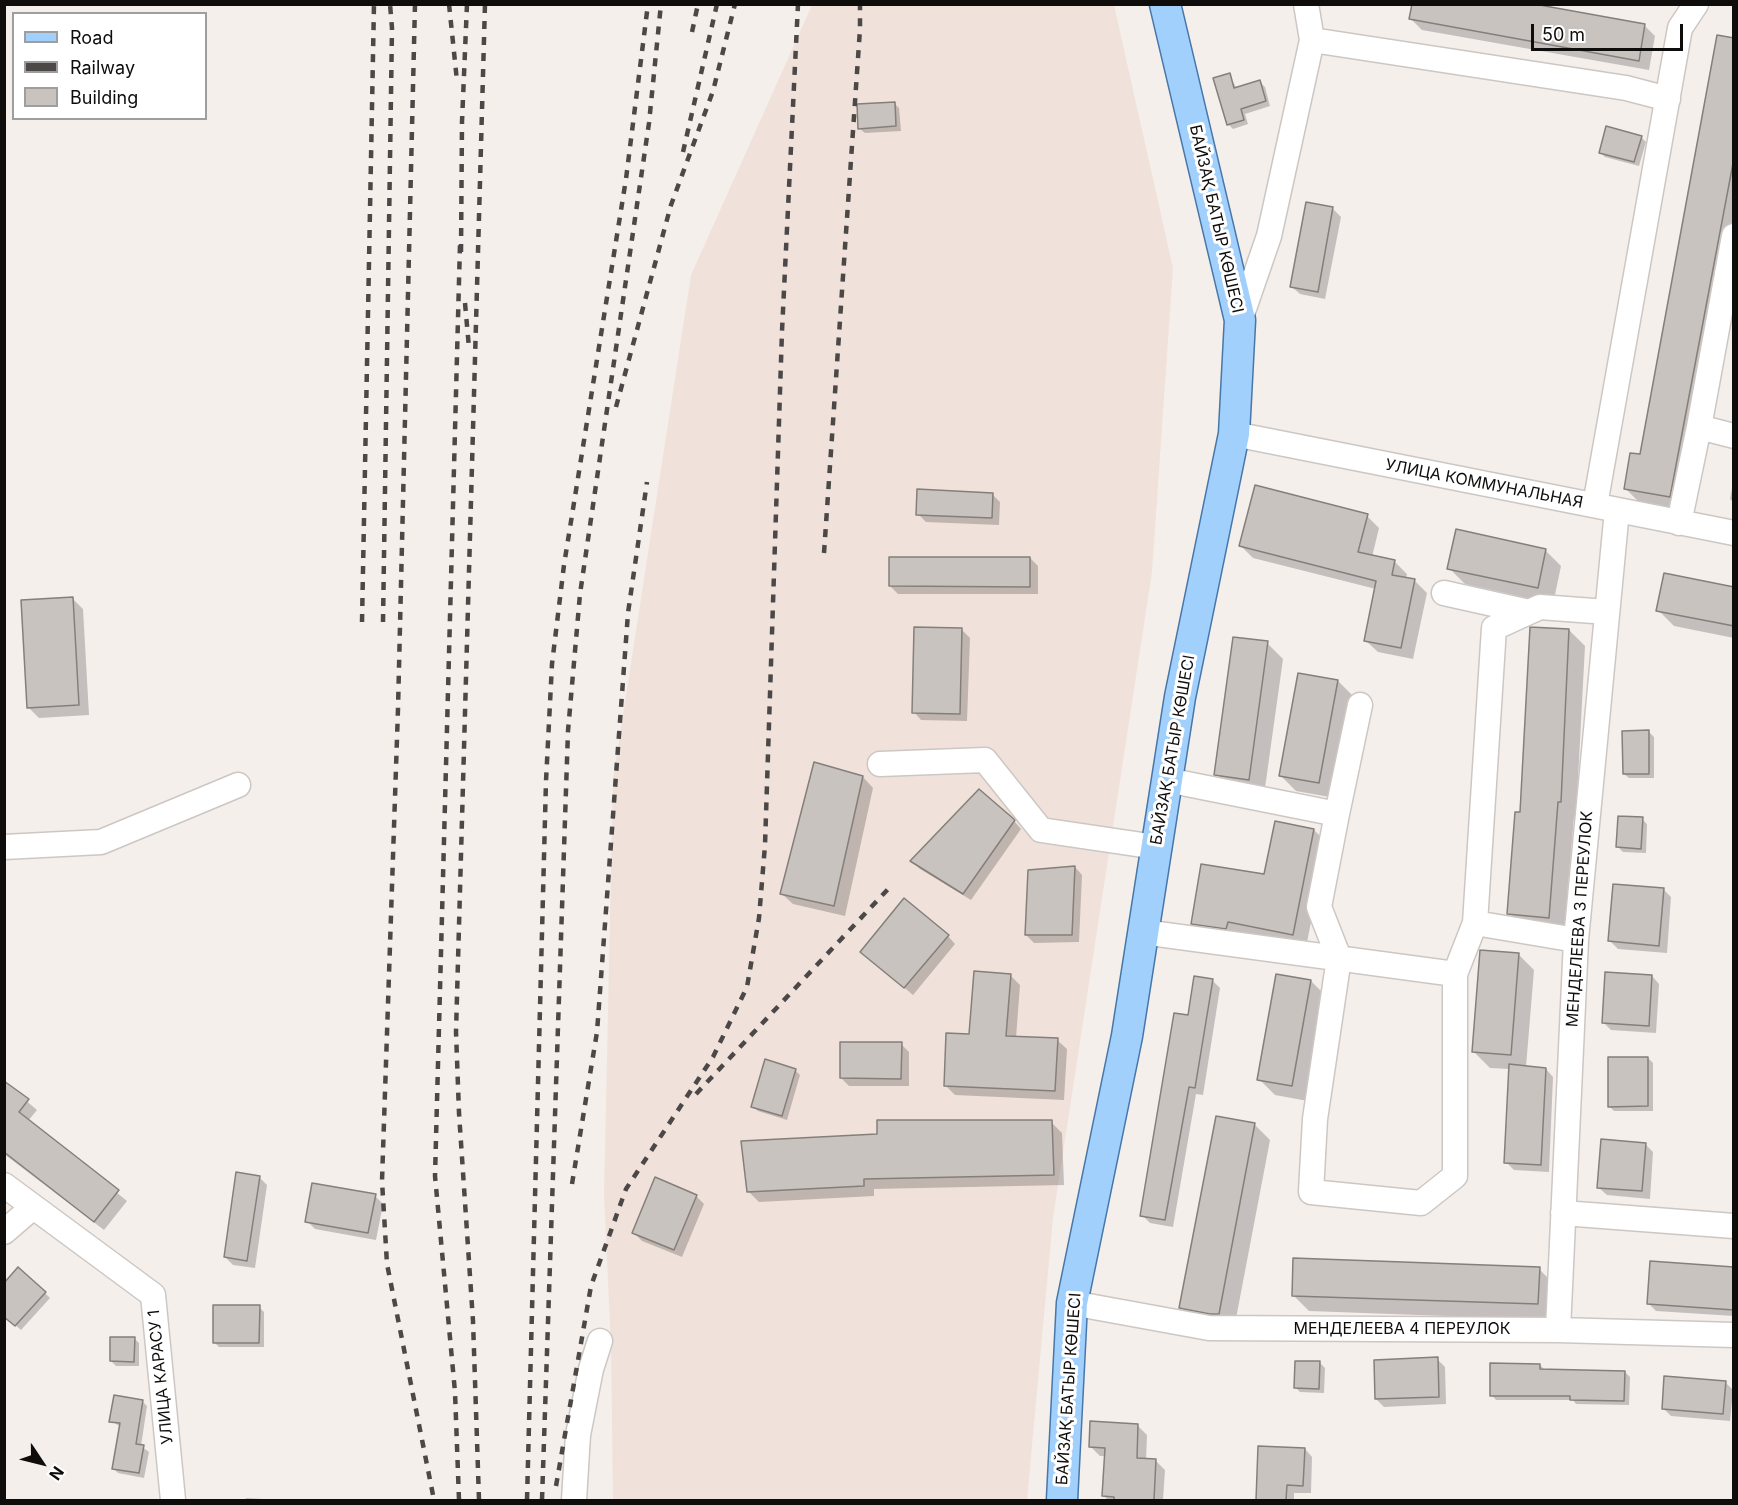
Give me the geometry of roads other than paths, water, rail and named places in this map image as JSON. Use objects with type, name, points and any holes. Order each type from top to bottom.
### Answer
[{"type":"main road","name":"БАЙЗАҚ БАТЫР КӨШЕСІ","points":[[1062,1500],[1072,1303],[1127,1036],[1180,697],[1234,434],[1240,320],[1165,4]]},
{"type":"street","points":[[1240,320],[1269,236],[1312,40],[1306,4]]},
{"type":"street","name":"МЕНДЕЛЕЕВА 3 ПЕРЕУЛОК","points":[[1558,1330],[1576,939],[1607,612],[1606,508],[1680,28],[1696,4]]},
{"type":"street","points":[[1312,40],[1626,88],[1668,99]]},
{"type":"street","points":[[1679,523],[1734,236]]},
{"type":"street","points":[[1699,427],[1734,435]]},
{"type":"street","name":"УЛИЦА КОММУНАЛЬНАЯ","points":[[1234,434],[1734,534]]},
{"type":"street","points":[[1444,593],[1528,612]]},
{"type":"street","points":[[1360,705],[1319,908],[1339,958],[1315,1119],[1311,1192],[1421,1203],[1455,1176],[1455,974],[1475,923],[1494,628],[1540,607],[1607,612]]},
{"type":"street","points":[[880,764],[985,760],[1041,830],[1156,847]]},
{"type":"street","points":[[1167,780],[1337,814]]},
{"type":"street","points":[[4,847],[101,842],[238,785]]},
{"type":"street","points":[[1475,923],[1576,939]]},
{"type":"street","points":[[1143,932],[1455,974]]},
{"type":"street","name":"УЛИЦА КАРАСУ 1","points":[[4,1185],[32,1208],[153,1295],[173,1500]]},
{"type":"street","points":[[4,1232],[32,1208]]},
{"type":"street","points":[[1563,1212],[1734,1226]]},
{"type":"street","name":"МЕНДЕЛЕЕВА 4 ПЕРЕУЛОК","points":[[1072,1303],[1209,1328],[1558,1330],[1734,1335]]},
{"type":"street","points":[[574,1500],[578,1435],[591,1370],[600,1341]]},
{"type":"railway","points":[[362,622],[374,4]]},
{"type":"railway","points":[[383,622],[392,28],[390,4]]},
{"type":"railway","points":[[415,4],[398,709],[382,1181],[387,1264],[434,1500]]},
{"type":"railway","points":[[449,4],[457,81]]},
{"type":"railway","points":[[461,252],[462,122],[467,4]]},
{"type":"railway","points":[[479,1500],[473,1321],[456,1032],[485,4]]},
{"type":"railway","points":[[527,1500],[546,781],[552,664],[564,565],[626,179],[648,4]]},
{"type":"railway","points":[[542,1500],[568,731],[580,594],[649,123],[661,4]]},
{"type":"railway","points":[[692,32],[698,4]]},
{"type":"railway","points":[[683,152],[717,4]]},
{"type":"railway","points":[[616,407],[671,205],[713,91],[735,4]]},
{"type":"railway","points":[[556,1486],[591,1286],[626,1189],[713,1057],[747,987],[759,918],[765,845],[782,331],[798,4]]},
{"type":"railway","points":[[824,553],[860,4]]},
{"type":"railway","points":[[459,1500],[455,1392],[435,1176],[460,244]]},
{"type":"railway","points":[[465,303],[469,348]]},
{"type":"railway","points":[[572,1184],[597,1032],[628,613],[647,482]]},
{"type":"railway","points":[[696,1094],[889,888]]}]
